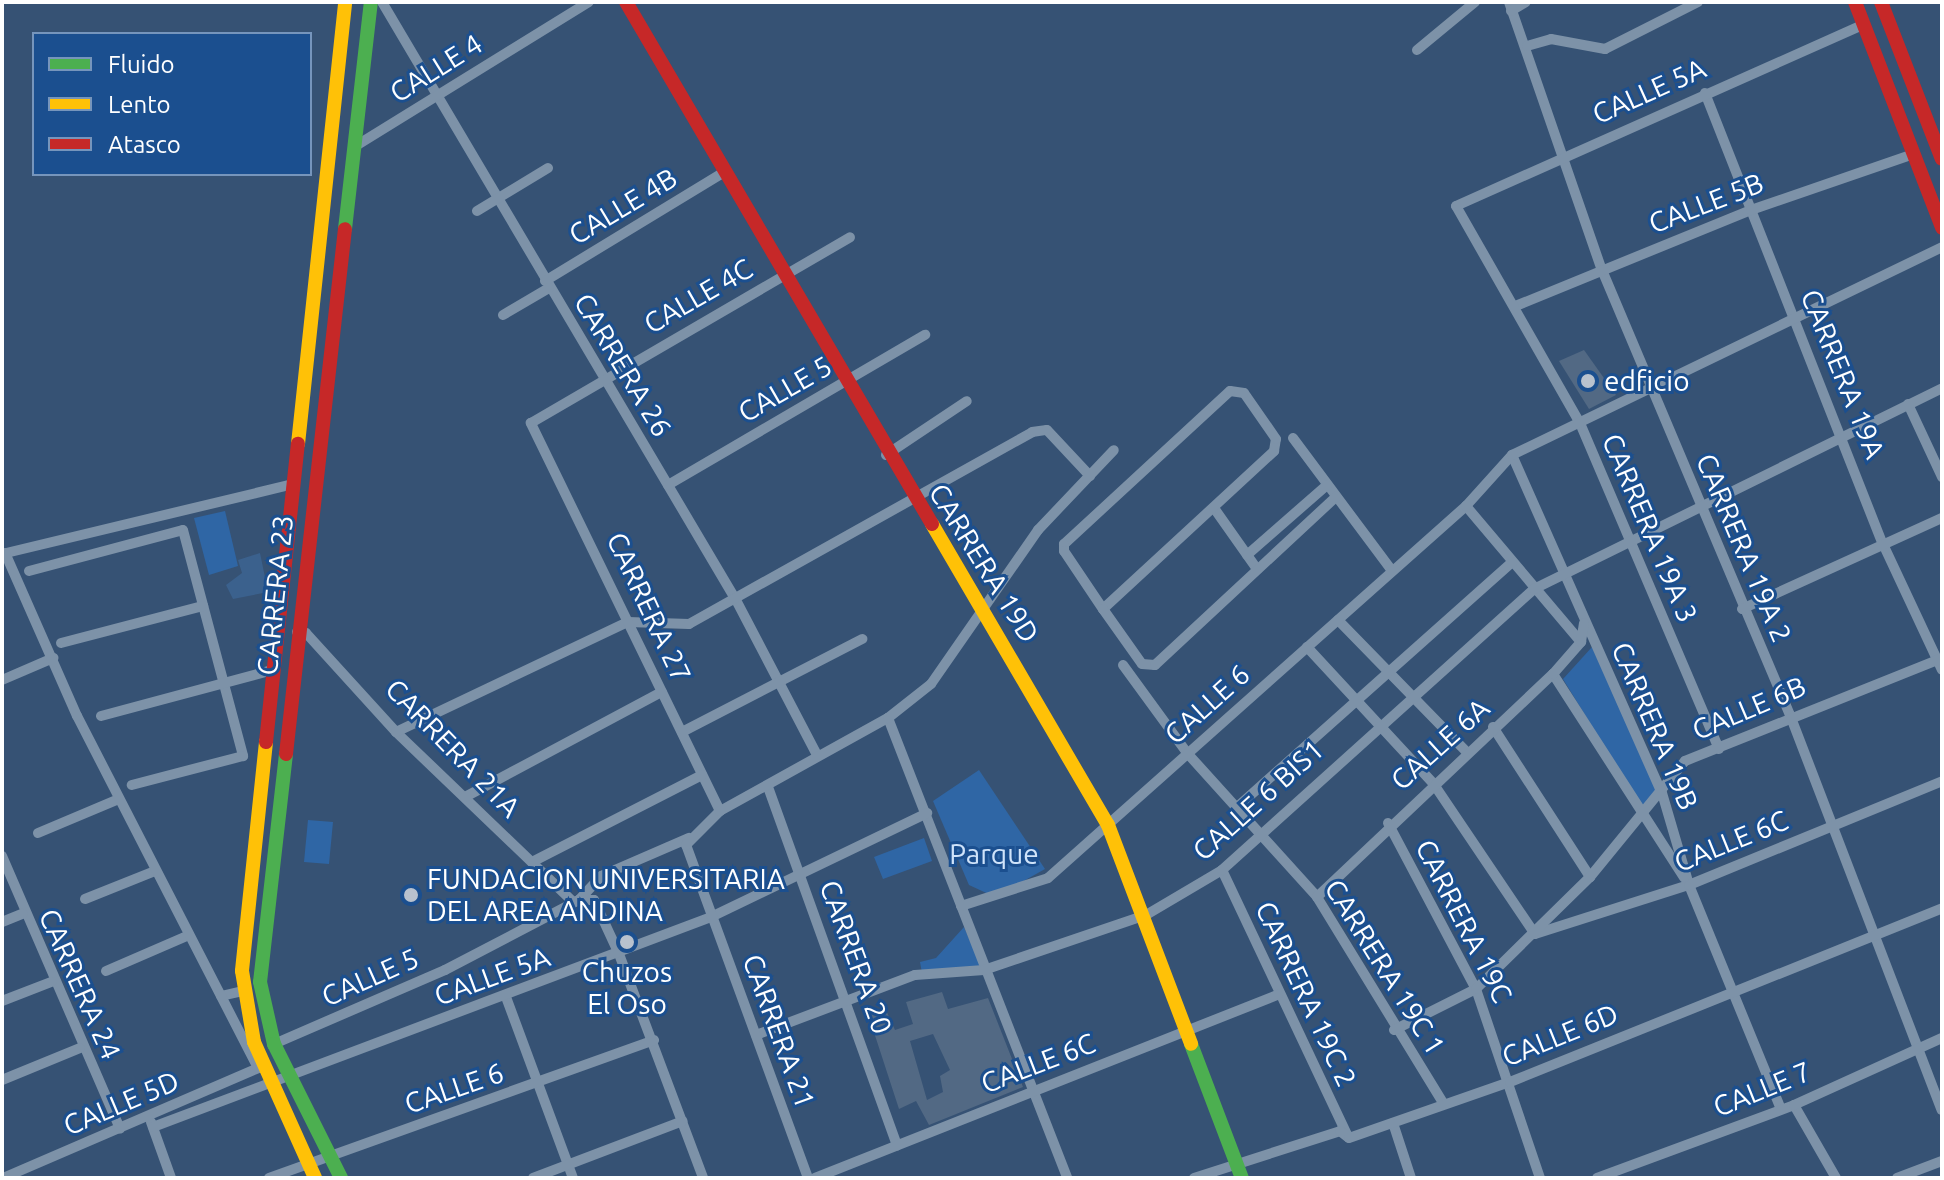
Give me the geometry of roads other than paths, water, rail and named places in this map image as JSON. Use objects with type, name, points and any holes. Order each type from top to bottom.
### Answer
[{"type":"main road","name":"CARRERA 23","points":[[315,1178],[272,1081],[242,991],[273,670],[345,2]]},
{"type":"main road","name":"CARRERA 23","points":[[341,1178],[274,1044],[260,982],[349,150],[371,2]]},
{"type":"main road","name":"CARRERA 19D","points":[[626,2],[726,171],[886,455],[985,608],[1108,825],[1191,1032],[1240,1171]]},
{"type":"main road","points":[[1855,2],[1942,228]]},
{"type":"main road","points":[[1881,2],[1942,159]]},
{"type":"main road","points":[[268,723],[287,725]]},
{"type":"street","name":"CARRERA 26","points":[[382,2],[439,93],[601,379],[736,600],[817,755]]},
{"type":"street","name":"CALLE 4","points":[[349,150],[589,2]]},
{"type":"street","points":[[1417,50],[1475,2]]},
{"type":"street","points":[[1510,6],[1526,2]]},
{"type":"street","points":[[1527,46],[1551,39],[1605,49],[1698,2]]},
{"type":"street","name":"CARRERA 19A 2","points":[[1510,6],[1566,154],[1602,270],[1742,609],[1790,715],[1922,1047],[1942,1110]]},
{"type":"street","name":"CALLE 5A","points":[[1456,206],[1566,154],[1864,24]]},
{"type":"street","name":"CARRERA 19A","points":[[1705,93],[1883,544],[1941,663]]},
{"type":"street","name":"CALLE 5B","points":[[1518,305],[1751,210],[1914,154]]},
{"type":"street","points":[[477,211],[548,168]]},
{"type":"street","name":"CALLE 4B","points":[[503,315],[726,171]]},
{"type":"street","name":"CARRERA 19A 3","points":[[1456,206],[1518,305],[1581,425],[1629,544],[1719,749]]},
{"type":"street","name":"CALLE 4C","points":[[531,425],[601,379],[850,237]]},
{"type":"street","points":[[1512,455],[1654,392],[1797,323],[1942,247]]},
{"type":"street","name":"CALLE 5","points":[[668,485],[925,335]]},
{"type":"street","name":"CALLE 6 BIS1","points":[[756,1035],[845,998],[915,975],[984,970],[1146,915],[1222,870],[1380,723],[1534,589],[1702,511],[1942,388]]},
{"type":"street","points":[[1103,609],[1276,447],[1236,389],[1066,540],[1064,551],[1103,609],[1142,664],[1153,667],[1336,497]]},
{"type":"street","points":[[886,455],[967,401]]},
{"type":"street","points":[[1908,404],[1942,477]]},
{"type":"street","name":"CARRERA 27","points":[[531,425],[720,811]]},
{"type":"street","points":[[396,732],[628,622],[668,629],[736,600],[915,502],[1032,432],[1047,430],[1090,476]]},
{"type":"street","points":[[1293,438],[1392,571]]},
{"type":"street","name":"CALLE 5","points":[[274,1044],[445,970],[576,901],[601,876],[691,837],[720,811],[888,718],[931,684],[1038,530],[1114,450]]},
{"type":"street","name":"CALLE 6","points":[[961,906],[1048,878],[1466,506],[1512,455]]},
{"type":"street","name":"CARRERA 19B","points":[[1512,455],[1662,793],[1689,885],[1781,1109]]},
{"type":"street","points":[[242,991],[221,996],[119,799],[4,554],[294,484]]},
{"type":"street","points":[[1247,555],[1327,485]]},
{"type":"street","points":[[1466,506],[1581,642]]},
{"type":"street","points":[[1214,508],[1257,569]]},
{"type":"street","points":[[1742,609],[1942,518]]},
{"type":"street","points":[[29,571],[183,530],[243,756],[132,785]]},
{"type":"street","points":[[1235,809],[1512,562]]},
{"type":"street","points":[[61,643],[203,606]]},
{"type":"street","points":[[1338,620],[1467,752]]},
{"type":"street","points":[[1581,642],[1584,622]]},
{"type":"street","name":"CARRERA 21A","points":[[297,632],[315,642],[396,732],[532,862],[576,901],[594,900],[654,1040],[703,1178]]},
{"type":"street","points":[[682,732],[862,639]]},
{"type":"street","name":"CALLE 6A","points":[[1317,897],[1388,823],[1553,674],[1581,642]]},
{"type":"street","points":[[1307,647],[1433,783],[1535,934]]},
{"type":"street","points":[[2,680],[53,658]]},
{"type":"street","name":"CALLE 6B","points":[[1476,989],[1590,877],[1642,818],[1685,761],[1719,749],[1790,715],[1941,663]]},
{"type":"street","name":"CARRERA 19C 1","points":[[1123,665],[1188,754],[1258,837],[1317,897],[1394,1030],[1442,1101]]},
{"type":"street","points":[[101,716],[273,670]]},
{"type":"street","points":[[1553,674],[1642,818],[1689,885]]},
{"type":"street","points":[[465,797],[662,692]]},
{"type":"street","points":[[888,718],[927,813],[984,970],[1035,1089],[1067,1178]]},
{"type":"street","points":[[1493,727],[1590,877]]},
{"type":"street","points":[[532,862],[702,775]]},
{"type":"street","name":"CALLE 6C","points":[[1535,934],[1689,885],[1942,781]]},
{"type":"street","name":"CARRERA 20","points":[[768,787],[897,1145]]},
{"type":"street","points":[[38,833],[119,799]]},
{"type":"street","name":"CALLE 5A","points":[[151,1122],[619,954],[711,917],[927,813]]},
{"type":"street","name":"CARRERA 19C","points":[[1388,823],[1476,989],[1540,1178]]},
{"type":"street","name":"CARRERA 21","points":[[691,837],[689,856],[808,1178]]},
{"type":"street","name":"CARRERA 24","points":[[2,856],[51,982],[120,1129]]},
{"type":"street","name":"CARRERA 19C 2","points":[[1222,870],[1278,995],[1349,1138]]},
{"type":"street","points":[[85,899],[155,871]]},
{"type":"street","name":"CALLE 6D","points":[[1194,1178],[1240,1171],[1340,1131],[1349,1138],[1442,1101],[1510,1082],[1942,908]]},
{"type":"street","points":[[2,922],[22,914]]},
{"type":"street","points":[[106,971],[189,935]]},
{"type":"street","points":[[2,1001],[51,982]]},
{"type":"street","points":[[1394,1030],[1476,989]]},
{"type":"street","name":"CALLE 6C","points":[[815,1178],[1035,1089],[1191,1032],[1278,995]]},
{"type":"street","name":"CALLE 5D","points":[[3,1178],[120,1129],[151,1122],[257,1072],[221,996]]},
{"type":"street","points":[[506,997],[573,1178]]},
{"type":"street","name":"CALLE 7","points":[[1597,1178],[1794,1105],[1942,1038]]},
{"type":"street","name":"CALLE 6","points":[[269,1178],[537,1085],[654,1040]]},
{"type":"street","points":[[2,1080],[80,1048]]},
{"type":"street","points":[[1794,1105],[1836,1178]]},
{"type":"street","points":[[533,1178],[683,1121]]},
{"type":"street","points":[[151,1122],[171,1178]]},
{"type":"street","points":[[1393,1123],[1411,1178]]},
{"type":"street","points":[[1897,1178],[1942,1161]]},
{"type":"place","name":"edficio","points":[[1588,381]]},
{"type":"place","name":"FUNDACION UNIVERSITARIA DEL AREA ANDINA","points":[[411,895]]},
{"type":"place","name":"Chuzos El Oso","points":[[627,942]]},
{"type":"park label","name":"Parque","points":[[994,854]]}]
